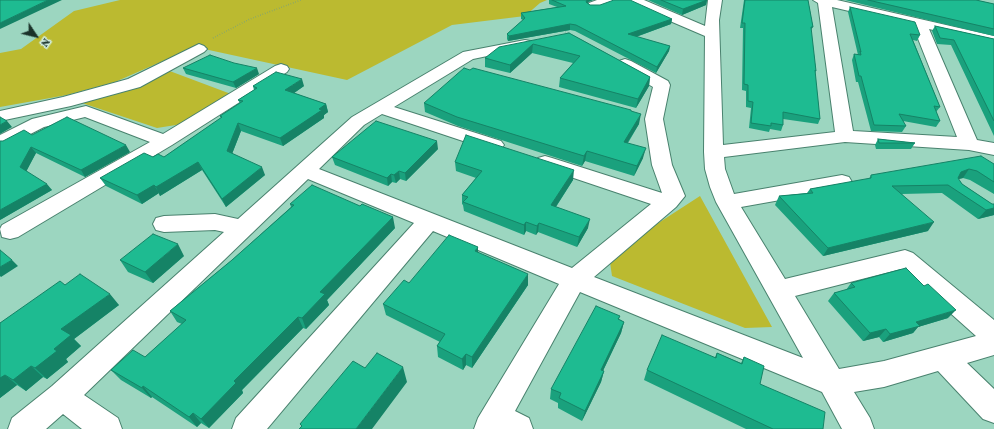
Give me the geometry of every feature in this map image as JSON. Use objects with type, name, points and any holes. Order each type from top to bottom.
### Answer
[{"type":"street","points":[[594,6],[609,0]]},
{"type":"street","points":[[633,0],[712,34]]},
{"type":"street","points":[[715,0],[713,8],[712,34],[714,152],[715,169],[720,187],[727,202],[859,429]]},
{"type":"street","points":[[844,136],[822,0],[994,40]]},
{"type":"street","points":[[919,23],[969,144]]},
{"type":"street","points":[[23,429],[62,396],[241,228],[358,121],[468,54],[564,31]]},
{"type":"street","points":[[0,142],[64,110],[134,83],[199,50]]},
{"type":"street","points":[[501,425],[575,279],[674,196],[646,117],[662,85],[609,56]]},
{"type":"street","points":[[451,64],[474,70]]},
{"type":"street","points":[[10,231],[165,141],[281,69]]},
{"type":"street","points":[[380,108],[508,150]]},
{"type":"street","points":[[0,116],[64,110],[86,111],[165,141]]},
{"type":"street","points":[[714,152],[844,136],[969,144],[994,149]]},
{"type":"street","points":[[531,157],[668,202]]},
{"type":"street","points":[[304,170],[832,383],[884,374],[994,343]]},
{"type":"street","points":[[727,202],[842,182]]},
{"type":"street","points":[[247,429],[430,220]]},
{"type":"street","points":[[164,224],[215,222],[241,228]]},
{"type":"street","points":[[779,290],[905,259],[994,336]]},
{"type":"street","points":[[943,358],[994,409]]},
{"type":"street","points":[[62,396],[107,429]]},
{"type":"path","points":[[199,50],[214,37],[230,28],[301,0]]},
{"type":"shaded area","points":[[120,0],[547,0],[540,3],[525,16],[452,25],[347,80],[195,47],[115,82],[67,95],[0,107],[0,53],[21,49],[74,11]]},
{"type":"shaded area","points":[[167,70],[231,94],[182,124],[157,128],[82,103],[112,94]]},
{"type":"shaded area","points":[[700,196],[772,327],[745,328],[612,276],[609,255]]},
{"type":"building","points":[[0,0],[48,0],[0,23]]},
{"type":"building","points":[[552,0],[587,0],[586,2],[590,5],[600,5],[614,0],[630,0],[672,19],[628,34],[670,46],[657,67],[576,25],[570,24],[509,36],[507,34],[525,18],[521,13],[566,6]]},
{"type":"building","points":[[661,0],[707,0],[683,9]]},
{"type":"building","points":[[745,0],[808,0],[813,27],[811,27],[820,119],[783,112],[783,125],[771,123],[771,126],[751,123],[753,102],[748,101],[748,85],[744,84],[745,23],[742,23]]},
{"type":"building","points":[[868,0],[976,0],[994,4],[994,29]]},
{"type":"building","points":[[850,7],[915,22],[920,35],[910,34],[940,107],[934,106],[940,121],[899,114],[906,126],[874,125],[854,54],[861,55],[860,51],[861,52]]},
{"type":"building","points":[[935,26],[994,39],[994,121],[954,40],[940,38]]},
{"type":"building","points":[[569,33],[650,77],[638,99],[560,78],[580,56],[533,44],[510,65],[485,58],[499,47]]},
{"type":"building","points":[[210,55],[234,63],[257,68],[233,82],[183,68]]},
{"type":"building","points":[[464,68],[470,70],[473,68],[631,110],[641,114],[624,142],[646,148],[637,166],[587,151],[584,156],[457,117],[424,103]]},
{"type":"building","points":[[276,72],[302,79],[285,90],[326,104],[319,109],[322,110],[280,138],[238,123],[227,151],[262,167],[222,199],[198,162],[156,187],[154,185],[137,195],[100,178],[144,153],[153,157],[158,154],[164,157],[222,117],[220,116],[243,101],[238,100],[257,88],[253,86]]},
{"type":"building","points":[[0,117],[7,121],[0,125]]},
{"type":"building","points":[[67,117],[126,145],[81,170],[31,147],[20,167],[47,184],[0,210],[0,141],[3,141],[24,130],[32,135]]},
{"type":"building","points":[[376,121],[437,141],[405,173],[399,171],[394,175],[391,174],[387,178],[332,157]]},
{"type":"building","points":[[466,135],[574,170],[551,205],[590,219],[579,237],[539,223],[537,226],[526,222],[524,225],[463,202],[468,197],[462,195],[482,171],[455,162]]},
{"type":"building","points":[[878,139],[915,143],[879,143]]},
{"type":"building","points":[[981,156],[994,164],[994,182],[977,171],[969,169],[961,172],[958,178],[962,184],[994,204],[994,208],[986,210],[948,185],[892,186],[934,222],[828,248],[779,196],[813,193],[810,189],[871,178],[871,175]]},
{"type":"building","points":[[312,185],[360,206],[362,204],[393,217],[320,292],[325,294],[302,318],[298,317],[234,381],[236,383],[201,419],[193,413],[189,417],[143,386],[142,388],[111,370],[133,350],[145,357],[186,320],[170,311],[232,260],[294,205],[290,204]]},
{"type":"building","points":[[153,234],[178,244],[145,272],[120,260]]},
{"type":"building","points":[[449,235],[478,247],[475,251],[528,274],[472,357],[466,354],[462,359],[437,346],[445,334],[383,304],[404,280],[409,283]]},
{"type":"building","points":[[0,250],[12,260],[0,267]]},
{"type":"building","points":[[906,268],[924,286],[928,284],[956,310],[916,322],[920,326],[890,334],[886,329],[870,333],[834,293],[855,287],[851,283]]},
{"type":"building","points":[[80,274],[110,294],[61,329],[71,335],[54,349],[57,351],[35,368],[31,366],[13,380],[5,375],[0,378],[0,323],[60,281],[65,285]]},
{"type":"building","points":[[596,306],[620,316],[618,319],[624,322],[601,370],[604,371],[585,411],[559,398],[561,393],[551,389]]},
{"type":"building","points":[[662,335],[716,358],[717,353],[742,364],[744,357],[764,366],[760,384],[825,412],[823,429],[773,429],[647,370]]},
{"type":"building","points":[[377,353],[403,367],[356,429],[299,429],[302,426],[300,424],[353,361],[365,368]]}]
